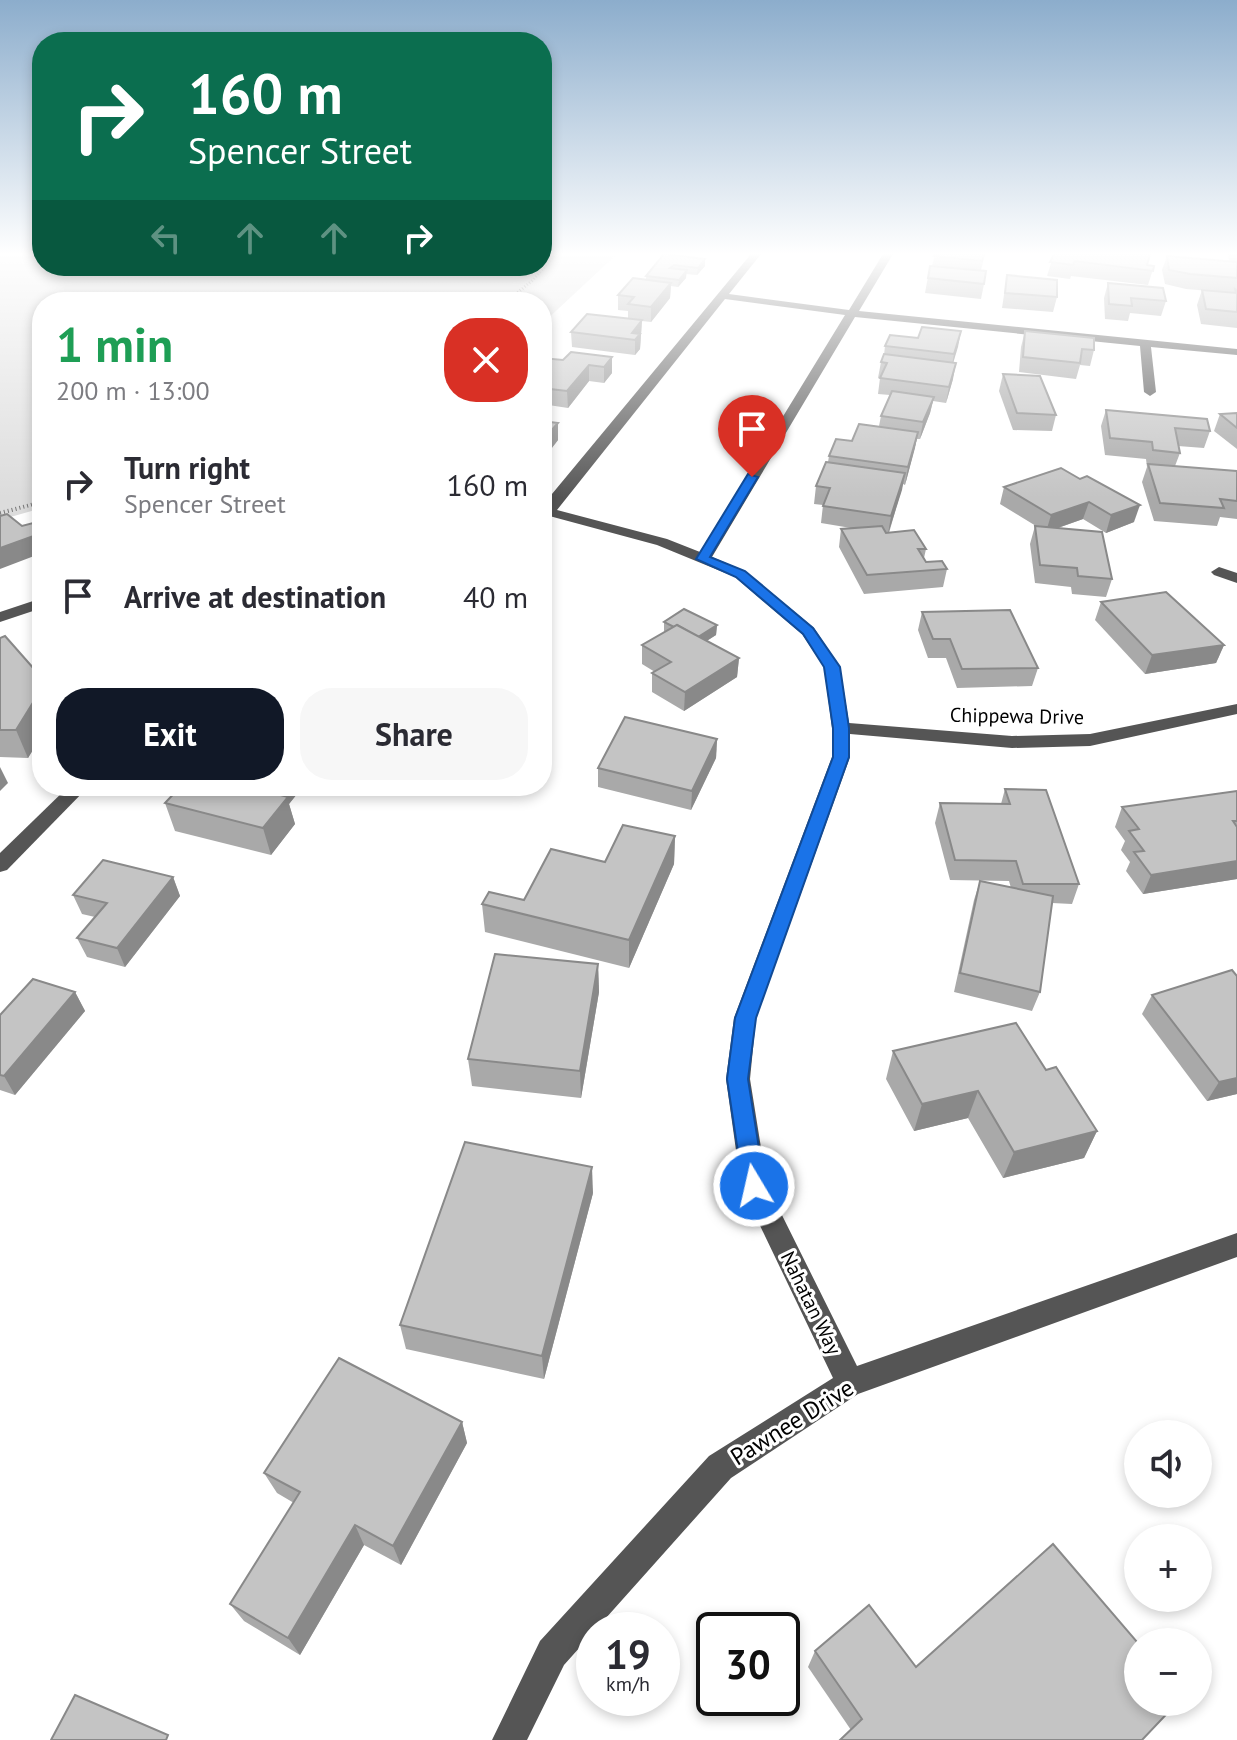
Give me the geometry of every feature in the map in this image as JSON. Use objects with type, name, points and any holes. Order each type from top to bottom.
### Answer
[{"type":"street","points":[[552,503],[690,335]]},
{"type":"street","points":[[703,559],[838,335]]},
{"type":"street","points":[[1069,335],[1237,352]]},
{"type":"street","points":[[1145,343],[1150,392]]},
{"type":"street","name":"Nahatan Way","points":[[552,512],[662,542],[740,574],[808,631],[832,667],[841,728],[841,757],[745,1018],[738,1079],[754,1186],[850,1383]]},
{"type":"street","points":[[1219,572],[1237,578]]},
{"type":"street","points":[[0,617],[32,606]]},
{"type":"street","name":"Chippewa Drive","points":[[841,728],[1012,742],[1090,740],[1237,709]]},
{"type":"street","points":[[0,865],[70,796]]},
{"type":"street","name":"Pawnee Drive","points":[[509,1740],[552,1653],[720,1467],[850,1383],[1237,1245]]},
{"type":"path","points":[[0,513],[32,505]]},
{"type":"shaded area","points":[[0,335],[32,335],[32,511],[0,520]]},
{"type":"building","points":[[597,335],[639,335],[635,340]]},
{"type":"building","points":[[890,335],[918,338],[919,335],[960,335],[954,354],[885,346]]},
{"type":"building","points":[[1025,335],[1094,338],[1094,350],[1082,349],[1080,363],[1023,357]]},
{"type":"building","points":[[571,352],[612,357],[604,367],[589,365],[567,391],[552,389],[552,359],[563,360]]},
{"type":"building","points":[[884,354],[956,363],[949,387],[880,378],[887,363],[881,362]]},
{"type":"building","points":[[1003,374],[1040,376],[1056,415],[1017,413]]},
{"type":"building","points":[[892,391],[934,397],[923,422],[881,416]]},
{"type":"building","points":[[1106,410],[1207,419],[1210,431],[1175,428],[1180,453],[1153,450],[1152,442],[1110,438]]},
{"type":"building","points":[[1237,413],[1237,428],[1220,414]]},
{"type":"building","points":[[859,424],[918,432],[908,467],[829,456],[836,439],[852,441]]},
{"type":"building","points":[[826,462],[905,473],[891,516],[823,506],[830,488],[816,486]]},
{"type":"building","points":[[1148,464],[1237,471],[1237,501],[1220,499],[1224,508],[1160,503]]},
{"type":"building","points":[[1061,468],[1080,479],[1087,476],[1140,505],[1111,515],[1089,502],[1051,515],[1004,487]]},
{"type":"building","points":[[7,514],[22,526],[32,523],[32,537],[0,548],[0,516]]},
{"type":"building","points":[[882,526],[886,533],[914,530],[926,549],[918,549],[926,562],[942,561],[947,569],[867,575],[841,529]]},
{"type":"building","points":[[1035,526],[1102,532],[1112,579],[1078,576],[1077,568],[1040,565]]},
{"type":"building","points":[[1166,592],[1224,645],[1152,655],[1101,602]]},
{"type":"building","points":[[684,609],[717,625],[698,637],[677,625],[674,627],[664,622]]},
{"type":"building","points":[[1010,610],[1038,668],[962,669],[950,639],[933,639],[922,612]]},
{"type":"building","points":[[677,625],[739,658],[685,692],[652,673],[671,662],[642,645]]},
{"type":"building","points":[[5,636],[32,667],[32,704],[16,730],[0,730],[0,638]]},
{"type":"building","points":[[625,717],[717,739],[692,791],[598,768]]},
{"type":"building","points":[[1005,789],[1046,790],[1079,884],[1023,884],[1016,861],[955,860],[940,803],[1010,804]]},
{"type":"building","points":[[1237,791],[1237,821],[1233,821],[1237,827],[1237,861],[1151,875],[1134,852],[1144,851],[1129,831],[1139,829],[1122,807]]},
{"type":"building","points":[[172,796],[288,797],[263,828],[165,803]]},
{"type":"building","points":[[623,825],[675,836],[629,940],[482,904],[489,892],[524,900],[551,849],[605,862]]},
{"type":"building","points":[[103,860],[173,877],[117,948],[77,938],[107,903],[73,895]]},
{"type":"building","points":[[980,881],[1053,896],[1040,992],[960,973]]},
{"type":"building","points":[[495,954],[598,964],[580,1071],[468,1059]]},
{"type":"building","points":[[1232,970],[1237,976],[1237,1078],[1219,1082],[1152,995]]},
{"type":"building","points":[[33,979],[75,992],[4,1076],[0,1075],[0,1015]]},
{"type":"building","points":[[1016,1023],[1046,1070],[1056,1067],[1097,1131],[1014,1152],[978,1091],[922,1104],[893,1051]]},
{"type":"building","points":[[465,1142],[592,1167],[542,1356],[400,1325]]},
{"type":"building","points":[[339,1358],[462,1422],[393,1546],[355,1525],[288,1638],[230,1604],[300,1492],[264,1473]]},
{"type":"building","points":[[1053,1544],[1125,1628],[1124,1716],[1165,1716],[1142,1740],[840,1740],[862,1719],[815,1651],[869,1605],[916,1667]]},
{"type":"building","points":[[75,1695],[168,1735],[166,1740],[51,1740]]},
{"type":"route","points":[[752,477],[703,559],[740,574],[808,631],[832,667],[841,728],[841,757],[745,1018],[738,1079],[754,1186]]}]
